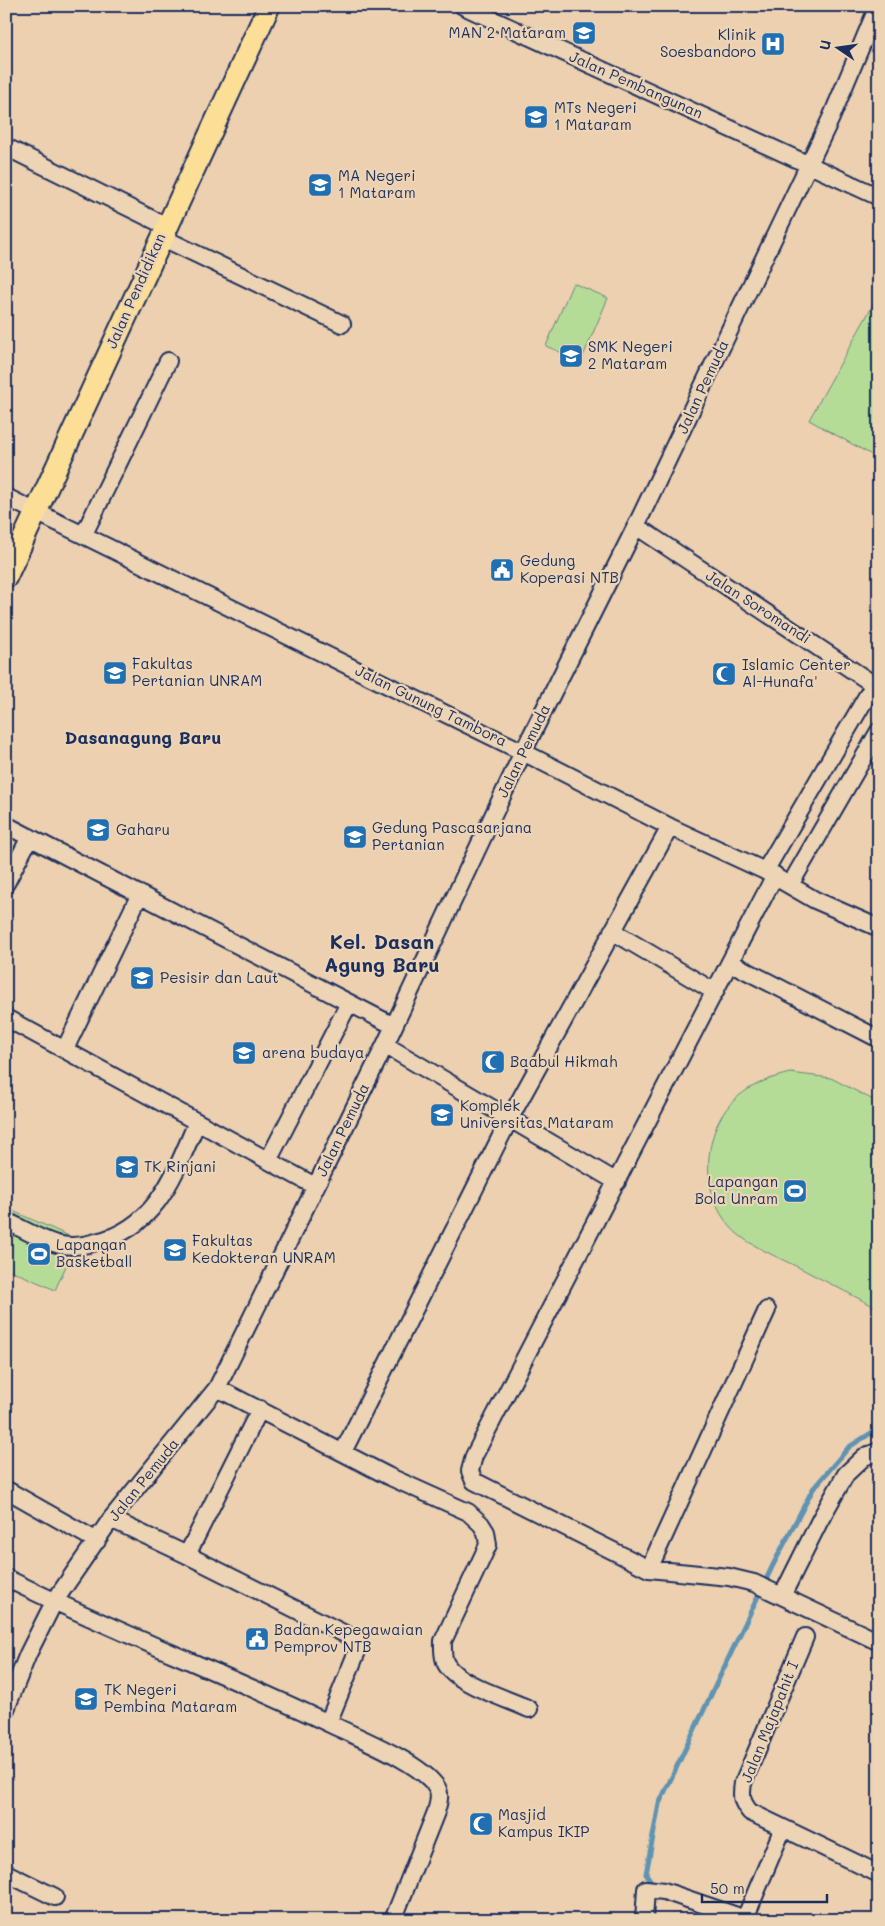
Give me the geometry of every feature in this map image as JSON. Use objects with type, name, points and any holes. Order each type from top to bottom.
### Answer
[{"type":"main road","name":"Jalan Pendidikan","points":[[6,577],[268,6]]},
{"type":"street","name":"Jalan Pembangunan","points":[[463,6],[809,163],[879,197]]},
{"type":"street","name":"Jalan Pemuda","points":[[6,1709],[28,1654],[54,1602],[111,1519],[217,1388],[385,1045],[392,1026],[523,752],[636,526],[809,163],[878,6]]},
{"type":"street","points":[[6,147],[163,232],[342,324]]},
{"type":"street","points":[[84,534],[168,361]]},
{"type":"street","name":"Jalan Gunung Tambora","points":[[6,496],[523,752],[670,827],[770,873],[815,900],[879,928]]},
{"type":"street","name":"Jalan Soromandi","points":[[636,526],[876,686]]},
{"type":"street","points":[[876,686],[770,873],[731,963],[474,1456],[470,1471],[474,1481],[648,1569],[729,1577],[754,1583],[879,1642]]},
{"type":"street","points":[[790,885],[879,731]]},
{"type":"street","points":[[6,825],[392,1026]]},
{"type":"street","points":[[343,1452],[510,1118],[670,827]]},
{"type":"street","points":[[6,883],[30,837]]},
{"type":"street","points":[[65,1049],[140,894]]},
{"type":"street","points":[[612,931],[715,992]]},
{"type":"street","points":[[731,963],[879,1039]]},
{"type":"street","points":[[269,1159],[350,1003]]},
{"type":"street","points":[[6,1018],[316,1186]]},
{"type":"street","points":[[385,1045],[617,1182]]},
{"type":"street","points":[[6,1221],[61,1245],[88,1244],[115,1236],[149,1214],[160,1199],[197,1122]]},
{"type":"street","points":[[648,1569],[767,1310]]},
{"type":"street","points":[[217,1388],[388,1476],[468,1512],[481,1524],[486,1532],[488,1545],[443,1641],[443,1655],[447,1665],[459,1678],[529,1709]]},
{"type":"street","points":[[187,1555],[260,1410]]},
{"type":"street","points":[[776,1593],[846,1474],[864,1457],[879,1451]]},
{"type":"street","points":[[6,1490],[97,1541]]},
{"type":"street","points":[[111,1519],[355,1639],[358,1649],[328,1723]]},
{"type":"street","points":[[6,1578],[54,1602],[196,1665],[253,1687],[398,1758],[424,1775],[437,1787],[440,1796],[436,1812],[393,1920]]},
{"type":"street","name":"Jalan Majapahit I","points":[[805,1637],[751,1764],[741,1795],[742,1803],[750,1812],[879,1874]]},
{"type":"street","points":[[644,1920],[646,1889],[658,1890],[742,1918],[746,1916],[783,1828]]},
{"type":"street","points":[[6,1873],[55,1897]]},
{"type":"green space","points":[[573,283],[608,298],[581,361],[546,346]]},
{"type":"green space","points":[[879,294],[879,459],[809,420]]},
{"type":"green space","name":"Lapangan Bola Unram","points":[[790,1073],[831,1078],[879,1103],[879,1309],[747,1241],[725,1220],[717,1207],[709,1178],[709,1163],[710,1148],[719,1120],[734,1100],[743,1092],[777,1076]]},
{"type":"green space","name":"Lapangan Basketball","points":[[6,1208],[78,1240],[55,1290],[6,1268]]},
{"type":"waterway","points":[[654,1886],[646,1874],[659,1804],[773,1565],[813,1489],[849,1447],[879,1428]]},
{"type":"place","name":"MAN 2 Mataram","points":[[584,33]]},
{"type":"place","name":"Klinik Soesbandoro","points":[[773,44]]},
{"type":"place","name":"MTs Negeri 1 Mataram","points":[[536,117]]},
{"type":"place","name":"MA Negeri 1 Mataram","points":[[320,185]]},
{"type":"place","name":"SMK Negeri 2 Mataram","points":[[571,356]]},
{"type":"place","name":"Gedung Koperasi NTB","points":[[502,570]]},
{"type":"place","name":"Fakultas Pertanian UNRAM","points":[[115,673]]},
{"type":"place","name":"Islamic Center Al-Hunafa'","points":[[724,674]]},
{"type":"place","name":"Gaharu","points":[[98,830]]},
{"type":"place","name":"Gedung Pascasarjana Pertanian","points":[[355,837]]},
{"type":"place","name":"Pesisir dan Laut","points":[[142,978]]},
{"type":"place","name":"arena budaya","points":[[244,1053]]},
{"type":"place","name":"Baabul Hikmah","points":[[493,1062]]},
{"type":"place","name":"Komplek Universitas Mataram","points":[[442,1115]]},
{"type":"place","name":"TK Rinjani","points":[[127,1167]]},
{"type":"place","name":"Lapangan Bola Unram","points":[[795,1191]]},
{"type":"place","name":"Fakultas Kedokteran UNRAM","points":[[175,1250]]},
{"type":"place","name":"Lapangan Basketball","points":[[39,1254]]},
{"type":"place","name":"Badan Kepegawaian Pemprov NTB","points":[[257,1639]]},
{"type":"place","name":"TK Negeri Pembina Mataram","points":[[86,1699]]},
{"type":"place","name":"Masjid Kampus IKIP","points":[[481,1824]]},
{"type":"district","name":"Dasanagung Baru","points":[[143,738]]},
{"type":"district","name":"Kel. Dasan Agung Baru","points":[[382,954]]}]
